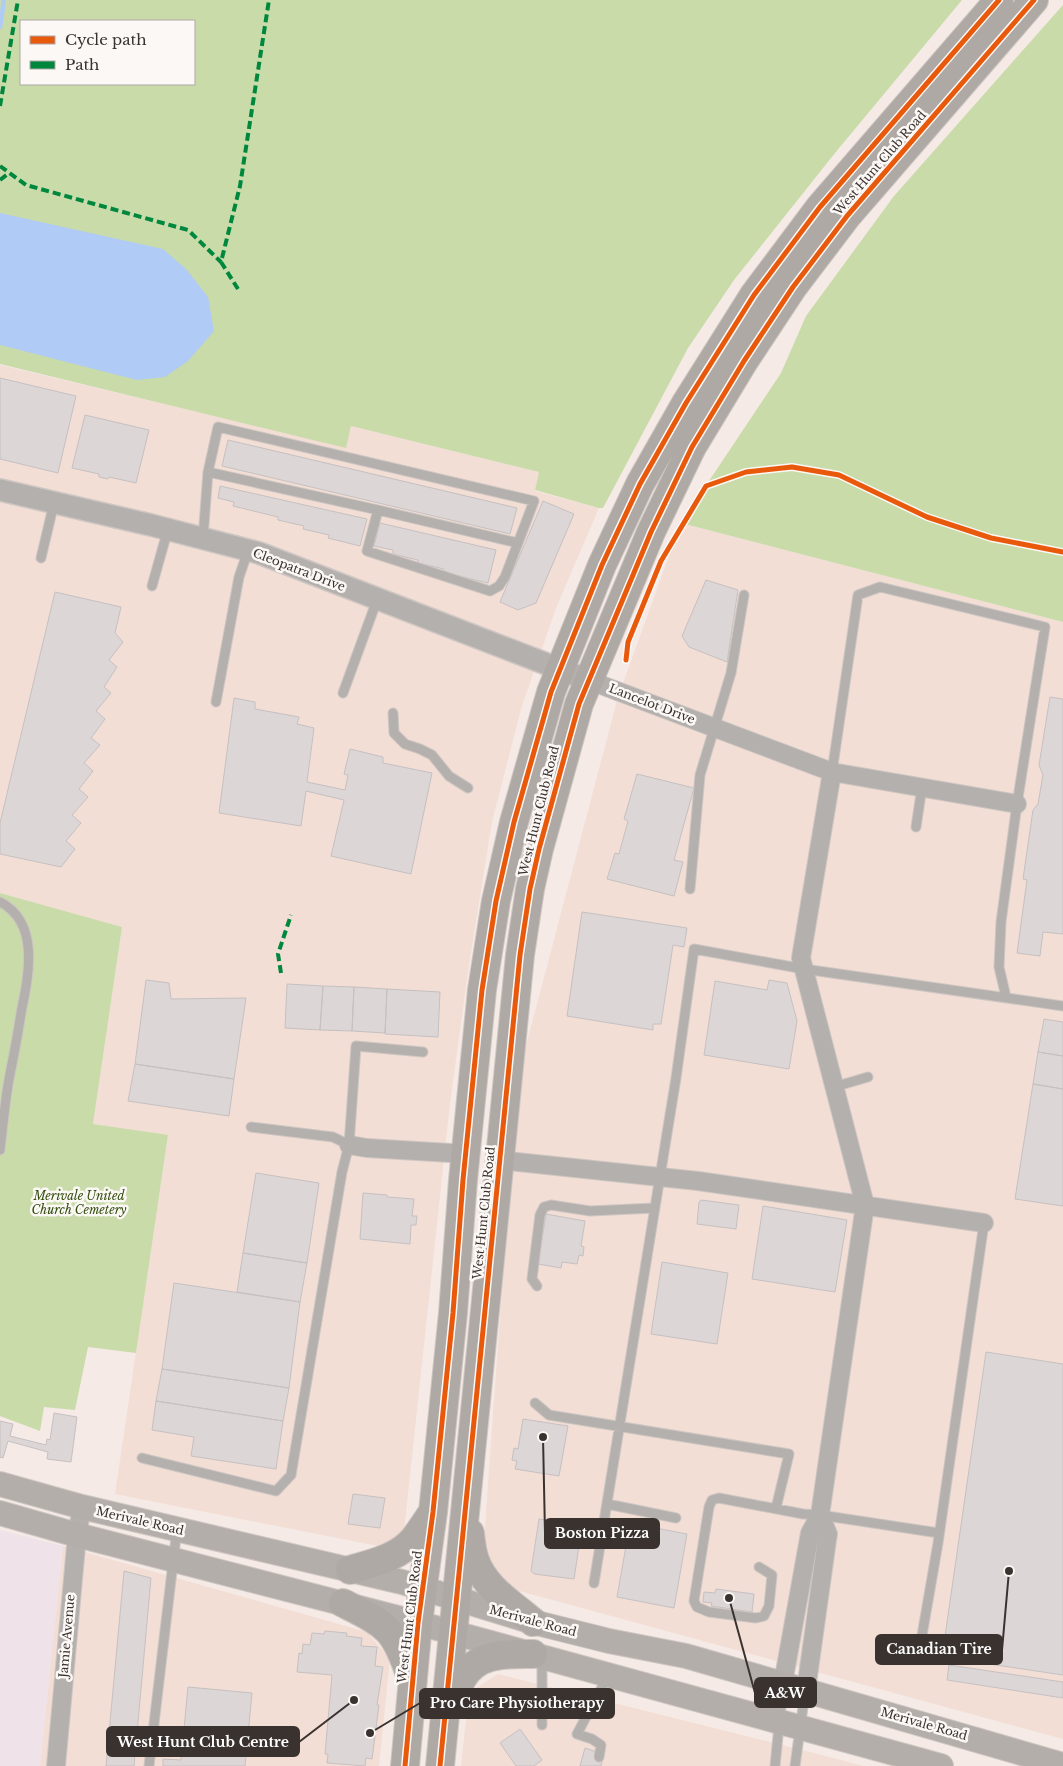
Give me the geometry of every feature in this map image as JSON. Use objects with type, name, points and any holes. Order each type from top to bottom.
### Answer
[{"type":"main road","name":"West Hunt Club Road","points":[[405,1766],[412,1679],[433,1512],[453,1313],[463,1180],[482,990],[496,901],[527,777],[551,692],[602,565],[640,484],[686,402],[754,295],[843,179],[999,0]]},
{"type":"main road","name":"West Hunt Club Road","points":[[440,1766],[520,955],[530,889],[539,848],[565,752],[588,680],[651,532],[692,447],[793,287],[847,216],[1034,0]]},
{"type":"main road","points":[[467,1154],[499,1160]]},
{"type":"main road","name":"Merivale Road","points":[[0,1484],[82,1507],[402,1582],[533,1622],[608,1642],[686,1656],[1063,1765]]},
{"type":"main road","points":[[465,1507],[474,1558],[479,1570],[498,1592],[533,1622]]},
{"type":"main road","points":[[350,1570],[388,1558],[405,1547],[414,1539],[433,1512]]},
{"type":"main road","points":[[0,1513],[77,1535],[538,1655],[941,1766]]},
{"type":"main road","points":[[343,1603],[380,1622],[393,1636],[412,1679]]},
{"type":"main road","points":[[442,1734],[462,1678],[479,1661],[504,1654],[538,1655]]},
{"type":"street","name":"Cleopatra Drive","points":[[0,490],[168,529],[248,550],[588,680]]},
{"type":"street","name":"Lancelot Drive","points":[[588,680],[832,772],[1017,804]]},
{"type":"street","points":[[783,1683],[810,1533],[820,1515],[866,1204],[801,958],[832,772]]},
{"type":"street","points":[[349,1145],[367,1148],[467,1154]]},
{"type":"street","points":[[499,1160],[660,1176],[866,1204],[984,1223]]},
{"type":"street","name":"Jamie Avenue","points":[[56,1766],[77,1535],[82,1507]]},
{"type":"street","points":[[806,1690],[828,1534],[820,1515]]},
{"type":"lane","points":[[203,538],[208,472],[218,427],[534,500],[505,577],[500,586],[490,592],[367,551],[378,510]]},
{"type":"lane","points":[[208,472],[518,543]]},
{"type":"lane","points":[[41,558],[54,502]]},
{"type":"lane","points":[[152,586],[168,529]]},
{"type":"lane","points":[[216,702],[239,577],[248,550]]},
{"type":"lane","points":[[832,772],[858,595],[880,587],[1045,627],[1017,804],[1001,922],[999,967],[1006,997]]},
{"type":"lane","points":[[690,889],[700,774],[732,673],[744,595]]},
{"type":"lane","points":[[343,693],[377,600]]},
{"type":"lane","points":[[393,713],[394,733],[405,744],[432,755],[449,776],[468,788]]},
{"type":"lane","points":[[916,827],[922,787]]},
{"type":"lane","points":[[0,902],[9,907],[19,918],[28,943],[29,970],[8,1083],[0,1150]]},
{"type":"lane","points":[[594,1582],[660,1176],[694,949],[804,969],[1063,1006]]},
{"type":"lane","points":[[142,1458],[276,1491],[291,1475],[342,1172],[349,1145],[356,1046],[423,1052]]},
{"type":"lane","points":[[834,1087],[868,1077]]},
{"type":"lane","points":[[252,1127],[333,1137],[349,1145]]},
{"type":"lane","points":[[537,1286],[532,1279],[540,1215],[544,1207],[551,1205],[590,1212],[654,1208]]},
{"type":"lane","points":[[900,1644],[920,1647],[939,1533],[984,1223]]},
{"type":"lane","points":[[534,1403],[549,1415],[789,1454],[776,1508]]},
{"type":"lane","points":[[759,1567],[772,1576],[769,1606],[764,1616],[756,1618],[709,1612],[698,1608],[694,1602],[709,1507],[712,1500],[719,1498],[803,1514],[939,1533]]},
{"type":"lane","points":[[607,1504],[676,1518]]},
{"type":"lane","points":[[149,1766],[174,1560],[176,1529]]},
{"type":"lane","points":[[538,1655],[542,1725]]},
{"type":"lane","points":[[599,1757],[601,1745],[592,1739],[576,1734],[609,1675]]},
{"type":"lane","points":[[783,1683],[795,1766]]},
{"type":"lane","points":[[775,1766],[790,1725],[806,1690]]},
{"type":"shaded area","points":[[0,365],[345,447],[351,426],[539,472],[535,491],[599,508],[556,608],[521,709],[492,822],[469,965],[450,1103],[404,1531],[383,1547],[115,1494],[168,1136],[93,1124],[122,927],[0,893]]},
{"type":"shaded area","points":[[681,523],[1063,622],[1063,1739],[512,1589],[483,1554],[517,1080],[618,697]]},
{"type":"shaded area","points":[[0,1530],[63,1546],[40,1766],[0,1766]]},
{"type":"shaded area","points":[[63,1546],[367,1632],[390,1659],[379,1766],[40,1766]]},
{"type":"shaded area","points":[[498,1674],[863,1766],[461,1766],[469,1693]]},
{"type":"green space","points":[[0,0],[962,0],[835,153],[734,280],[688,348],[603,508],[535,490],[539,472],[351,426],[346,448],[0,364]]},
{"type":"green space","points":[[1063,5],[1063,622],[681,523],[781,373],[806,316],[894,196]]},
{"type":"green space","name":"Merivale United Church Cemetery","points":[[0,893],[122,927],[93,1124],[168,1135],[136,1353],[88,1347],[75,1410],[44,1407],[40,1431],[0,1416]]},
{"type":"water","points":[[0,213],[163,249],[186,269],[208,297],[214,331],[188,361],[165,377],[137,380],[0,345]]},
{"type":"building","points":[[0,378],[76,396],[58,473],[0,459]]},
{"type":"building","points":[[85,415],[149,430],[136,483],[109,477],[108,479],[99,477],[99,474],[72,468]]},
{"type":"building","points":[[228,440],[517,508],[510,534],[222,466]]},
{"type":"building","points":[[220,486],[367,519],[360,546],[328,538],[329,535],[303,529],[304,526],[278,520],[278,517],[233,506],[234,502],[218,498]]},
{"type":"building","points":[[543,501],[574,514],[536,603],[518,610],[500,602]]},
{"type":"building","points":[[380,523],[496,550],[488,583],[443,572],[444,569],[418,563],[418,560],[393,554],[393,550],[374,546]]},
{"type":"building","points":[[706,580],[738,590],[727,662],[689,647],[682,636]]},
{"type":"building","points":[[55,592],[121,607],[115,633],[123,642],[109,660],[117,667],[104,687],[111,693],[96,711],[105,719],[91,738],[100,745],[84,763],[93,771],[79,789],[88,797],[72,815],[81,823],[66,841],[75,849],[61,867],[0,854],[0,823]]},
{"type":"building","points":[[1050,697],[1063,699],[1063,934],[1043,932],[1040,956],[1017,953],[1027,880],[1023,879],[1033,810],[1038,804],[1043,775],[1039,765]]},
{"type":"building","points":[[234,698],[255,702],[255,709],[299,717],[297,724],[314,728],[307,782],[345,790],[348,775],[344,774],[350,749],[383,757],[383,763],[432,773],[411,874],[331,856],[344,800],[306,791],[301,826],[219,813]]},
{"type":"building","points":[[637,774],[694,788],[674,860],[683,862],[674,896],[607,879],[615,853],[619,854],[628,821],[624,819]]},
{"type":"building","points":[[582,912],[687,928],[684,947],[673,945],[661,1024],[653,1024],[653,1030],[567,1016]]},
{"type":"building","points":[[146,980],[169,983],[171,999],[246,998],[234,1079],[135,1064]]},
{"type":"building","points":[[769,980],[787,983],[797,1021],[789,1069],[704,1055],[715,981],[767,990]]},
{"type":"building","points":[[287,984],[323,986],[320,1030],[285,1028]]},
{"type":"building","points":[[323,986],[354,987],[352,1031],[320,1030]]},
{"type":"building","points":[[354,987],[387,989],[385,1033],[352,1031]]},
{"type":"building","points":[[387,989],[440,992],[438,1037],[385,1034]]},
{"type":"building","points":[[1044,1019],[1063,1022],[1063,1056],[1038,1052]]},
{"type":"building","points":[[1038,1052],[1063,1056],[1063,1089],[1033,1084]]},
{"type":"building","points":[[135,1064],[234,1079],[229,1116],[128,1101]]},
{"type":"building","points":[[1033,1084],[1063,1089],[1063,1206],[1015,1199]]},
{"type":"building","points":[[256,1173],[319,1183],[307,1263],[243,1253]]},
{"type":"building","points":[[363,1193],[414,1199],[412,1216],[417,1216],[416,1225],[411,1225],[410,1244],[360,1239]]},
{"type":"building","points":[[701,1200],[739,1205],[736,1229],[697,1224],[699,1202]]},
{"type":"building","points":[[763,1206],[847,1220],[835,1292],[752,1279]]},
{"type":"building","points":[[546,1214],[585,1221],[581,1246],[584,1247],[583,1256],[579,1255],[577,1264],[562,1262],[561,1268],[538,1264]]},
{"type":"building","points":[[243,1253],[307,1263],[300,1302],[237,1292]]},
{"type":"building","points":[[662,1262],[728,1273],[717,1344],[651,1334]]},
{"type":"building","points":[[174,1283],[300,1302],[289,1388],[162,1369]]},
{"type":"building","points":[[986,1352],[1063,1364],[1063,1675],[942,1657]]},
{"type":"building","points":[[162,1369],[289,1388],[283,1421],[156,1401]]},
{"type":"building","points":[[156,1401],[283,1421],[276,1469],[191,1456],[194,1437],[152,1430]]},
{"type":"building","points":[[54,1413],[77,1417],[71,1462],[47,1459],[48,1452],[8,1441],[3,1458],[0,1457],[0,1421],[13,1424],[10,1436],[46,1445],[47,1439],[50,1440]]},
{"type":"building","points":[[523,1419],[568,1426],[559,1476],[515,1469],[517,1461],[512,1460],[514,1448],[518,1449]]},
{"type":"building","points":[[353,1494],[385,1498],[380,1528],[348,1524]]},
{"type":"building","points":[[539,1519],[582,1526],[574,1579],[534,1574],[531,1571]]},
{"type":"building","points":[[630,1523],[687,1534],[674,1608],[617,1597]]},
{"type":"building","points":[[124,1571],[151,1578],[134,1766],[106,1766]]},
{"type":"building","points":[[716,1589],[754,1594],[752,1612],[711,1606],[712,1603],[703,1602],[704,1592],[715,1593]]},
{"type":"building","points":[[325,1631],[347,1633],[346,1636],[362,1638],[361,1646],[377,1647],[375,1666],[383,1667],[372,1759],[366,1758],[365,1766],[327,1763],[328,1754],[325,1754],[332,1675],[297,1672],[299,1653],[302,1654],[303,1644],[310,1645],[312,1633],[324,1634]]},
{"type":"building","points":[[949,1665],[1063,1682],[1063,1698],[947,1680]]},
{"type":"building","points":[[188,1687],[252,1693],[245,1766],[163,1766],[163,1759],[181,1760]]},
{"type":"building","points":[[520,1729],[542,1760],[534,1766],[516,1766],[500,1743]]},
{"type":"building","points":[[585,1748],[594,1751],[596,1756],[603,1758],[601,1766],[580,1766]]},
{"type":"waterway","points":[[0,27],[4,0]]},
{"type":"marked path","points":[[0,106],[18,0]]},
{"type":"marked path","points":[[238,289],[221,262],[240,186],[269,0]]},
{"type":"marked path","points":[[0,166],[26,185],[188,230],[221,262]]},
{"type":"marked path","points":[[0,180],[9,173]]},
{"type":"marked path","points":[[281,973],[278,954],[291,915]]},
{"type":"cycle path","points":[[405,1766],[418,1623],[433,1512],[453,1313],[463,1180],[482,990],[496,901],[514,822],[551,692],[602,565],[640,484],[686,403],[754,295],[820,207],[999,0]]},
{"type":"cycle path","points":[[440,1766],[520,955],[530,889],[539,849],[579,704],[651,532],[692,447],[744,361],[793,287],[847,216],[1034,0]]},
{"type":"cycle path","points":[[626,660],[628,642],[661,561],[706,486],[746,472],[792,467],[839,475],[927,517],[991,538],[1063,552]]},
{"type":"place","name":"Boston Pizza","points":[[543,1437]]},
{"type":"place","name":"Canadian Tire","points":[[1009,1571]]},
{"type":"place","name":"A&W","points":[[729,1598]]},
{"type":"place","name":"West Hunt Club Centre","points":[[354,1700]]},
{"type":"place","name":"Pro Care Physiotherapy","points":[[370,1733]]}]
